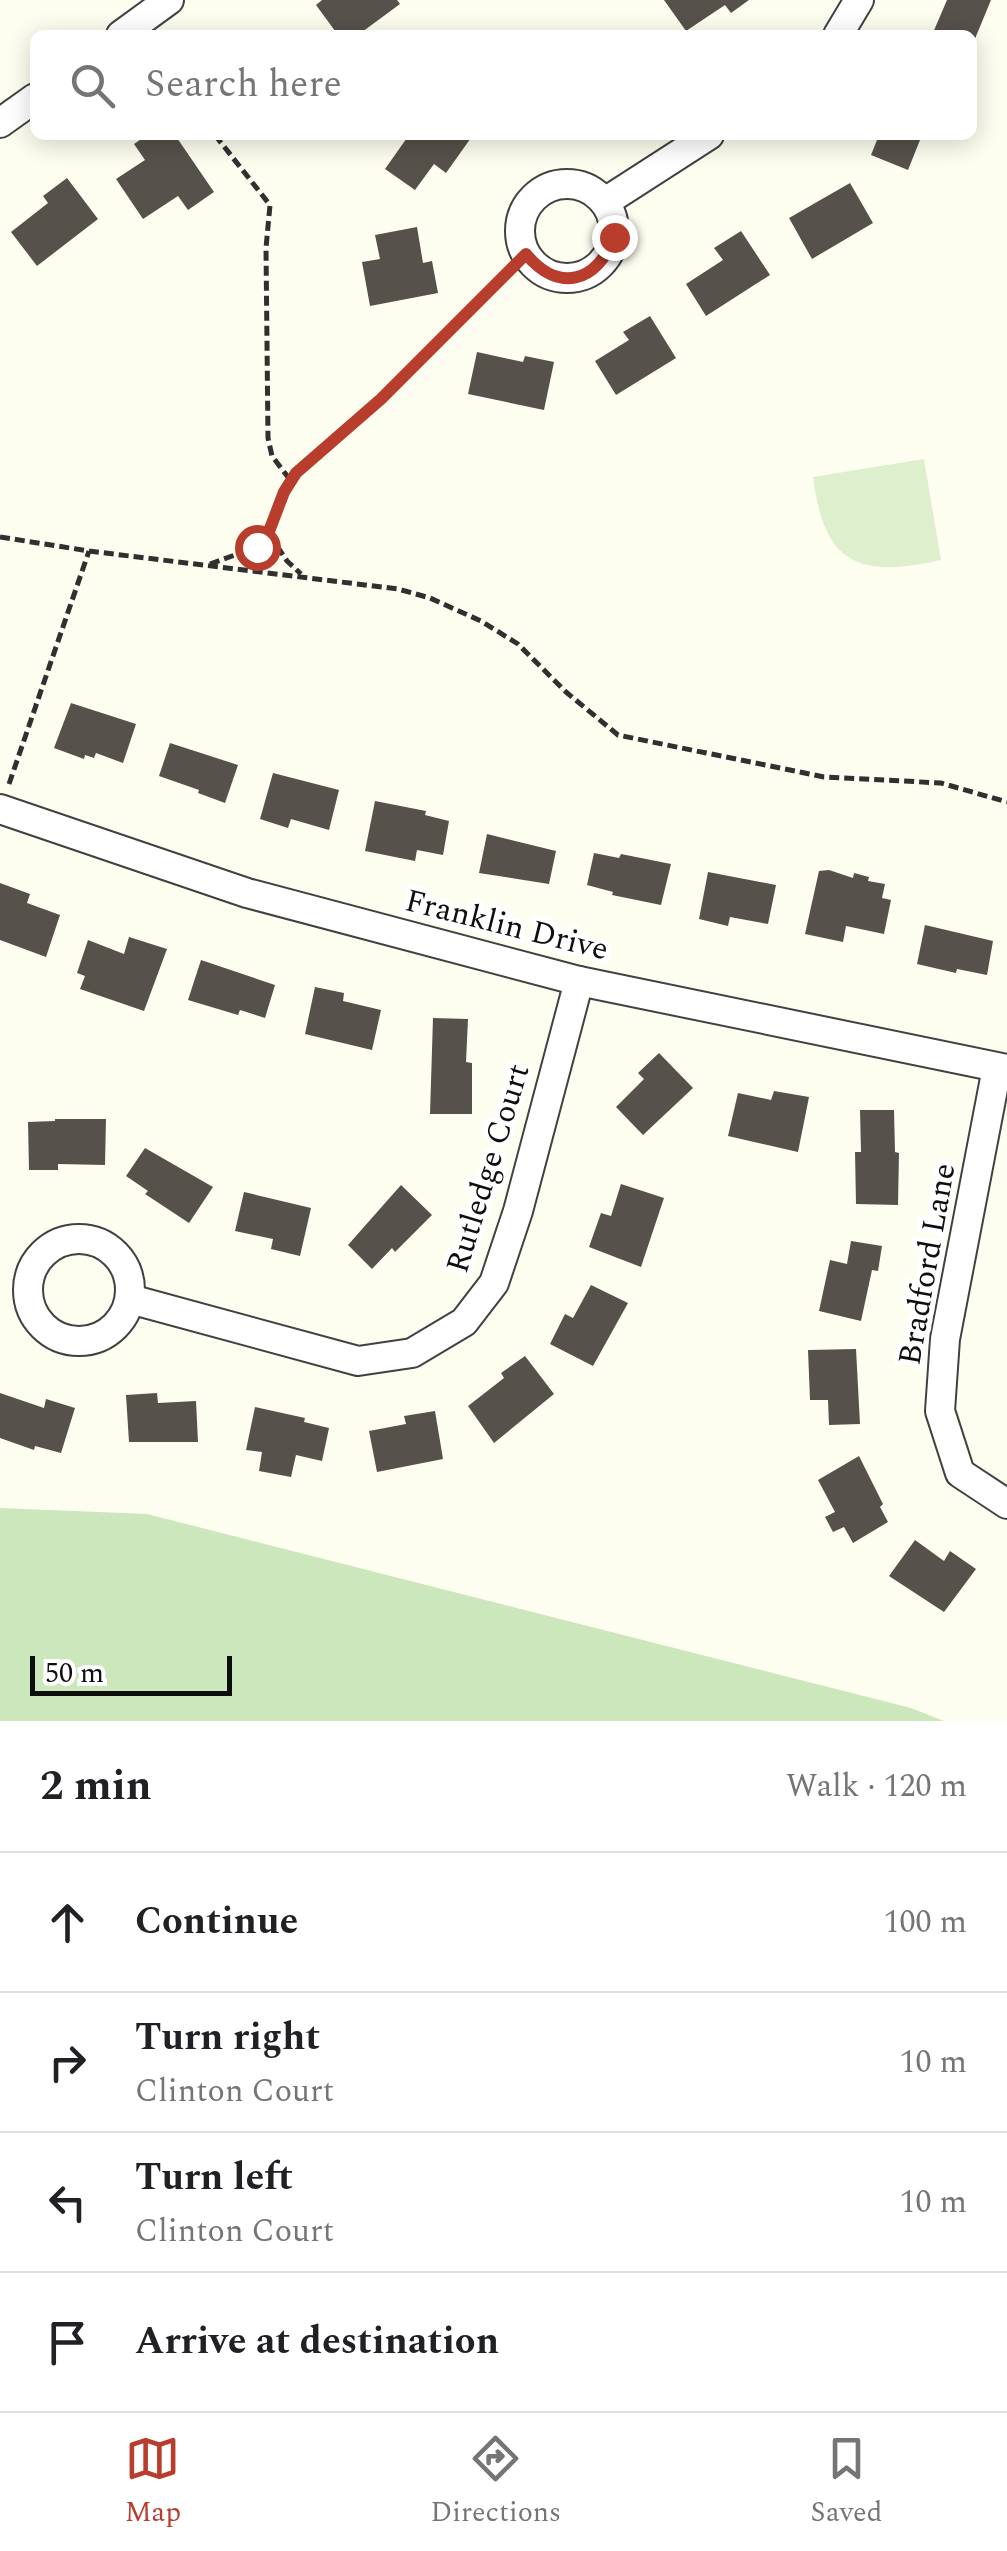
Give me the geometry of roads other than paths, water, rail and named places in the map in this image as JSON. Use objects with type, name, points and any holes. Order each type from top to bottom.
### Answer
[{"type":"street","points":[[128,30],[170,0]]},
{"type":"street","points":[[841,30],[859,0]]},
{"type":"street","points":[[0,123],[30,102]]},
{"type":"street","points":[[605,202],[701,140]]},
{"type":"street","points":[[563,184],[592,191],[605,202],[612,216],[614,237],[606,258],[592,272],[563,278],[549,275],[526,254],[520,228],[525,210],[536,195],[563,184]]},
{"type":"street","name":"Franklin Drive","points":[[0,809],[247,893],[580,981],[1002,1068]]},
{"type":"street","name":"Rutledge Court","points":[[130,1299],[358,1361],[412,1352],[464,1322],[494,1283],[518,1211],[580,981]]},
{"type":"street","name":"Bradford Lane","points":[[1002,1068],[944,1338],[940,1411],[960,1473],[1007,1504]]}]
